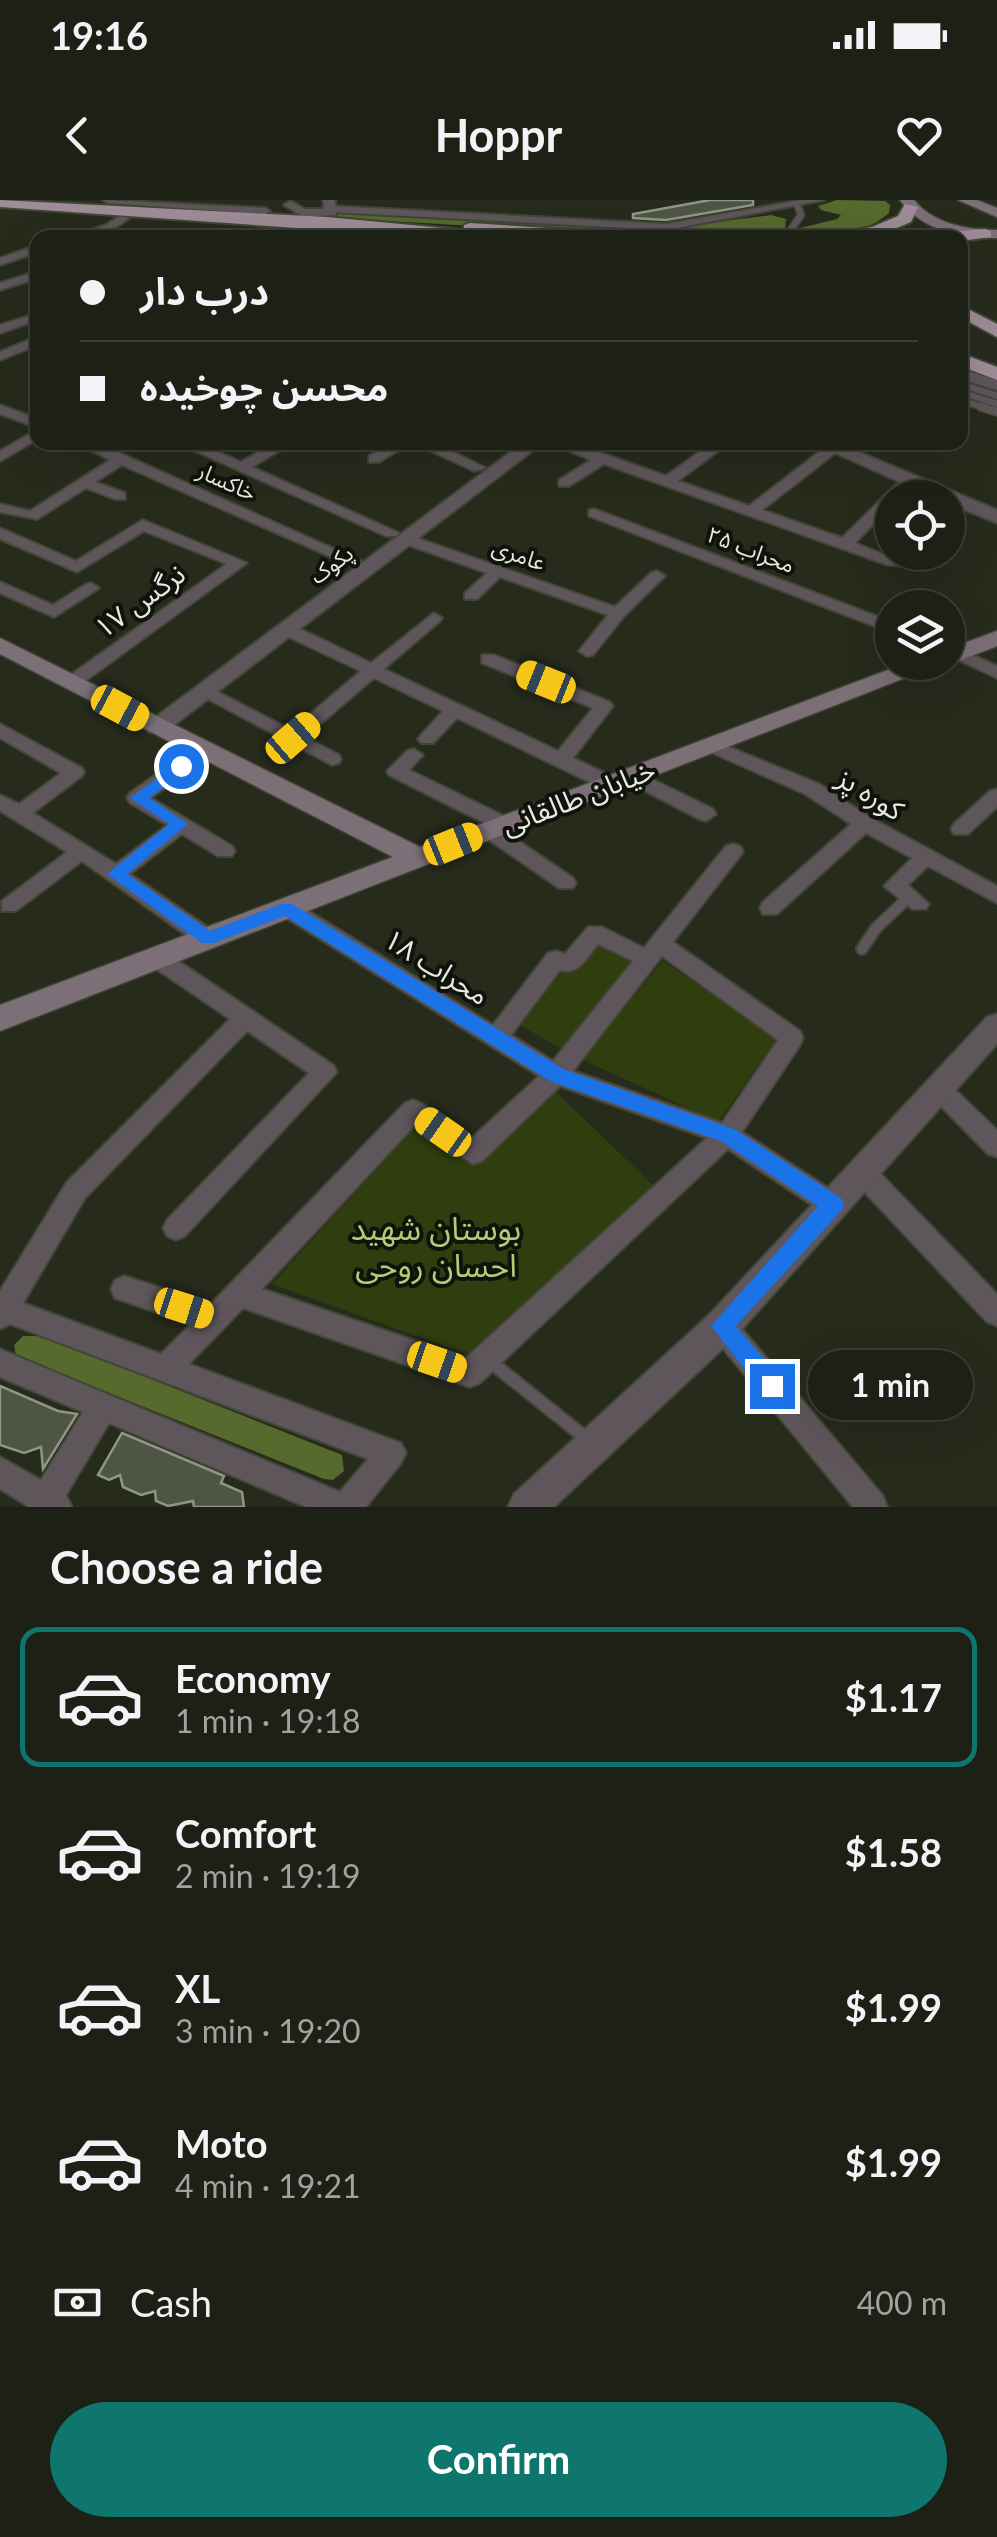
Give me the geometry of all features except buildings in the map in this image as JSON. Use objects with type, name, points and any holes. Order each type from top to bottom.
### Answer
[{"type":"highway","points":[[0,202],[52,202],[262,218],[356,230]]},
{"type":"highway","points":[[262,218],[296,202]]},
{"type":"highway","points":[[883,230],[905,218],[905,202]]},
{"type":"highway","points":[[0,210],[115,227],[262,218],[310,230]]},
{"type":"highway","points":[[198,215],[330,211],[540,230]]},
{"type":"highway","points":[[330,211],[444,230]]},
{"type":"highway","points":[[968,315],[997,332]]},
{"type":"highway","points":[[968,347],[997,358]]},
{"type":"highway","points":[[968,362],[997,374]]},
{"type":"main road","points":[[965,200],[997,213]]},
{"type":"main road","points":[[905,202],[932,220],[992,235]]},
{"type":"main road","name":"خیابان طالقانی","points":[[965,649],[997,638]]},
{"type":"main road","points":[[0,645],[418,858]]},
{"type":"main road","name":"خیابان طالقانی","points":[[0,1018],[882,680]]},
{"type":"street","points":[[108,200],[262,218]]},
{"type":"street","points":[[296,202],[300,212],[666,227],[819,200]]},
{"type":"street","points":[[0,262],[30,251]]},
{"type":"street","points":[[0,286],[30,277]]},
{"type":"street","points":[[0,329],[30,319]]},
{"type":"street","points":[[16,324],[30,329]]},
{"type":"street","points":[[0,356],[30,343]]},
{"type":"street","points":[[968,376],[997,385]]},
{"type":"street","points":[[0,410],[30,418]]},
{"type":"street","points":[[0,457],[30,438]]},
{"type":"street","name":"خاکسار","points":[[100,450],[353,561]]},
{"type":"street","name":"عامری","points":[[200,450],[398,537],[618,613]]},
{"type":"street","points":[[240,468],[269,450]]},
{"type":"street","points":[[374,459],[390,450]]},
{"type":"street","points":[[437,450],[479,468]]},
{"type":"street","name":"پکوک","points":[[433,510],[503,450]]},
{"type":"street","name":"پکوک","points":[[150,724],[204,692],[433,510],[524,450]]},
{"type":"street","points":[[577,450],[875,556]]},
{"type":"street","points":[[667,482],[712,450]]},
{"type":"street","points":[[750,512],[821,450]]},
{"type":"street","points":[[836,450],[909,480]]},
{"type":"street","points":[[0,508],[32,516],[121,459]]},
{"type":"street","points":[[564,482],[602,459]]},
{"type":"street","points":[[86,483],[120,496]]},
{"type":"street","points":[[965,503],[997,516]]},
{"type":"street","points":[[0,532],[20,513]]},
{"type":"street","name":"محراب ۲۵","points":[[594,513],[875,621]]},
{"type":"street","points":[[844,545],[875,514]]},
{"type":"street","name":"نرگس ۱۷","points":[[0,532],[77,567],[143,525],[239,563],[71,682]]},
{"type":"street","name":"پکوک","points":[[150,724],[353,561],[398,537]]},
{"type":"street","points":[[471,596],[498,571]]},
{"type":"street","points":[[588,651],[618,613],[657,576]]},
{"type":"street","points":[[0,587],[54,612],[91,588]]},
{"type":"street","points":[[293,738],[434,618]]},
{"type":"street","points":[[286,629],[561,760],[706,814]]},
{"type":"street","points":[[488,658],[604,706],[561,760]]},
{"type":"street","points":[[965,662],[997,673]]},
{"type":"street","points":[[204,692],[332,759]]},
{"type":"street","points":[[455,709],[396,770],[496,827],[566,884]]},
{"type":"street","points":[[0,730],[75,772],[20,813]]},
{"type":"street","name":"کوره پز","points":[[712,746],[812,789],[864,823],[997,896]]},
{"type":"street","points":[[203,750],[138,798],[225,851]]},
{"type":"street","points":[[961,828],[997,796]]},
{"type":"street","points":[[0,802],[82,851],[208,938]]},
{"type":"street","points":[[770,908],[864,823]]},
{"type":"street","points":[[116,874],[180,824]]},
{"type":"street","points":[[9,906],[82,851]]},
{"type":"street","points":[[166,1368],[412,1110],[473,1153],[556,1075],[733,851]]},
{"type":"street","points":[[914,900],[894,886],[924,857]]},
{"type":"street","name":"محراب ۱۸","points":[[286,908],[556,1075],[728,1135],[833,1205]]},
{"type":"street","points":[[239,1294],[470,1373],[728,1135],[792,1038],[654,952],[596,934],[568,964],[556,960],[496,1038]]},
{"type":"street","points":[[157,958],[326,1072],[176,1228]]},
{"type":"street","points":[[0,1363],[344,1507],[391,1453],[166,1368],[3,1313],[76,1190],[245,1018]]},
{"type":"street","points":[[528,1507],[722,1326],[997,1024]]},
{"type":"street","points":[[937,1088],[997,1146]]},
{"type":"street","points":[[863,1173],[997,1313]]},
{"type":"street","points":[[124,1289],[214,1318]]},
{"type":"street","points":[[722,1326],[872,1507]]},
{"type":"street","points":[[0,1472],[52,1504],[102,1406]]},
{"type":"lane","points":[[795,230],[792,228],[801,215],[797,204]]},
{"type":"lane","points":[[968,387],[997,396]]},
{"type":"lane","points":[[968,398],[997,404]]},
{"type":"lane","points":[[968,399],[997,412]]},
{"type":"lane","points":[[862,950],[876,928],[914,900]]},
{"type":"lane","points":[[486,1358],[593,1444]]},
{"type":"green space","points":[[837,200],[885,201],[890,205],[889,213],[880,220],[857,230],[796,229],[841,215],[818,206]]},
{"type":"green space","points":[[337,210],[667,228],[771,215],[786,219],[785,230],[543,230],[335,218]]},
{"type":"green space","points":[[597,940],[634,959],[566,1051],[516,1023],[558,966]]},
{"type":"green space","points":[[663,961],[777,1039],[718,1122],[581,1059]]},
{"type":"green space","name":"بوستان شهید احسان روحی","points":[[553,1089],[658,1190],[472,1356],[272,1284],[412,1130],[429,1130],[477,1162]]},
{"type":"green space","points":[[23,1336],[43,1336],[342,1455],[344,1471],[333,1480],[324,1479],[16,1356],[14,1345]]},
{"type":"route","points":[[181,766],[138,798],[180,824],[116,874],[208,938],[286,908],[556,1075],[728,1135],[833,1205],[722,1326],[772,1386]]}]
